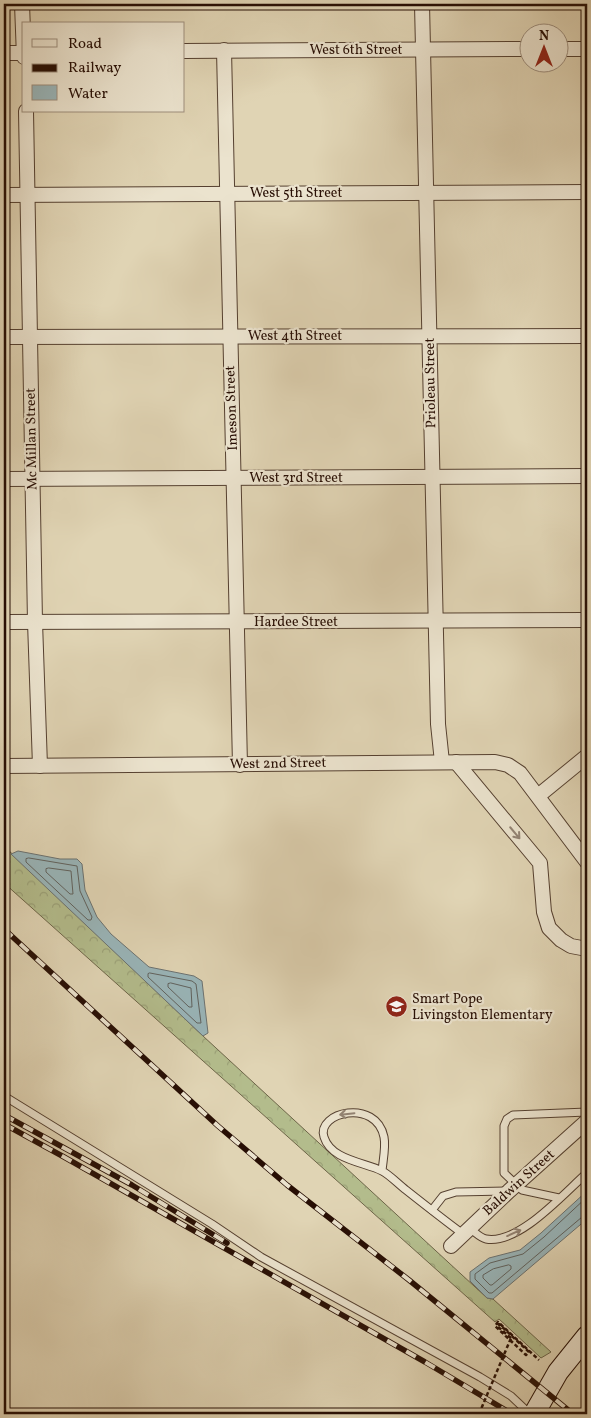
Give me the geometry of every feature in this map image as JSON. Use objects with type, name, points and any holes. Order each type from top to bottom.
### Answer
[{"type":"street","points":[[22,4],[23,22]]},
{"type":"street","name":"Prioleau Street","points":[[422,4],[438,724],[442,762]]},
{"type":"street","name":"West 6th Street","points":[[185,51],[518,49]]},
{"type":"street","points":[[568,49],[587,49]]},
{"type":"street","name":"Imeson Street","points":[[224,50],[240,765]]},
{"type":"street","points":[[4,53],[22,53]]},
{"type":"street","name":"Mc Millan Street","points":[[26,112],[35,622],[40,766]]},
{"type":"street","name":"West 5th Street","points":[[4,195],[587,192]]},
{"type":"street","name":"West 4th Street","points":[[4,337],[587,336]]},
{"type":"street","name":"West 3rd Street","points":[[4,479],[587,476]]},
{"type":"street","name":"Hardee Street","points":[[4,622],[587,620]]},
{"type":"street","points":[[538,796],[587,756]]},
{"type":"street","points":[[456,762],[540,863],[544,912],[549,928],[570,946],[587,949]]},
{"type":"street","name":"West 2nd Street","points":[[4,766],[495,762],[508,765],[520,773],[587,862]]},
{"type":"street","name":"Baldwin Street","points":[[450,1246],[587,1121]]},
{"type":"street","points":[[534,1414],[558,1372],[587,1336]]},
{"type":"lane","points":[[4,1096],[195,1214],[261,1258],[488,1382],[511,1396],[530,1414]]},
{"type":"lane","points":[[513,1188],[504,1172],[504,1126],[507,1119],[513,1115],[521,1114],[587,1112]]},
{"type":"lane","points":[[382,1171],[384,1137],[379,1123],[367,1114],[350,1113],[333,1116],[325,1125],[324,1136],[330,1146],[342,1156],[382,1171],[432,1210],[466,1231],[485,1239],[510,1235],[530,1224],[587,1173]]},
{"type":"lane","points":[[432,1210],[443,1196],[456,1192],[513,1188],[559,1198]]},
{"type":"path","points":[[479,1414],[511,1338],[497,1326],[499,1324],[529,1352],[526,1355],[495,1326],[498,1322],[539,1360]]},
{"type":"green space","points":[[4,846],[203,1036],[487,1298],[493,1299],[551,1352],[541,1358],[499,1319],[495,1322],[4,883]]},
{"type":"water","points":[[18,851],[60,859],[77,859],[82,864],[85,890],[97,917],[111,934],[149,967],[194,976],[202,981],[208,1033],[203,1036],[11,854]]},
{"type":"water","points":[[587,1191],[587,1219],[493,1299],[487,1298],[470,1281],[470,1272],[489,1258],[520,1250]]},
{"type":"railway","points":[[4,929],[218,1126],[287,1185],[409,1280],[573,1414]]},
{"type":"railway","points":[[4,1115],[132,1185],[227,1243]]},
{"type":"railway","points":[[4,1124],[425,1362],[512,1414]]},
{"type":"place","name":"Smart Pope Livingston Elementary","points":[[396,1007]]}]
